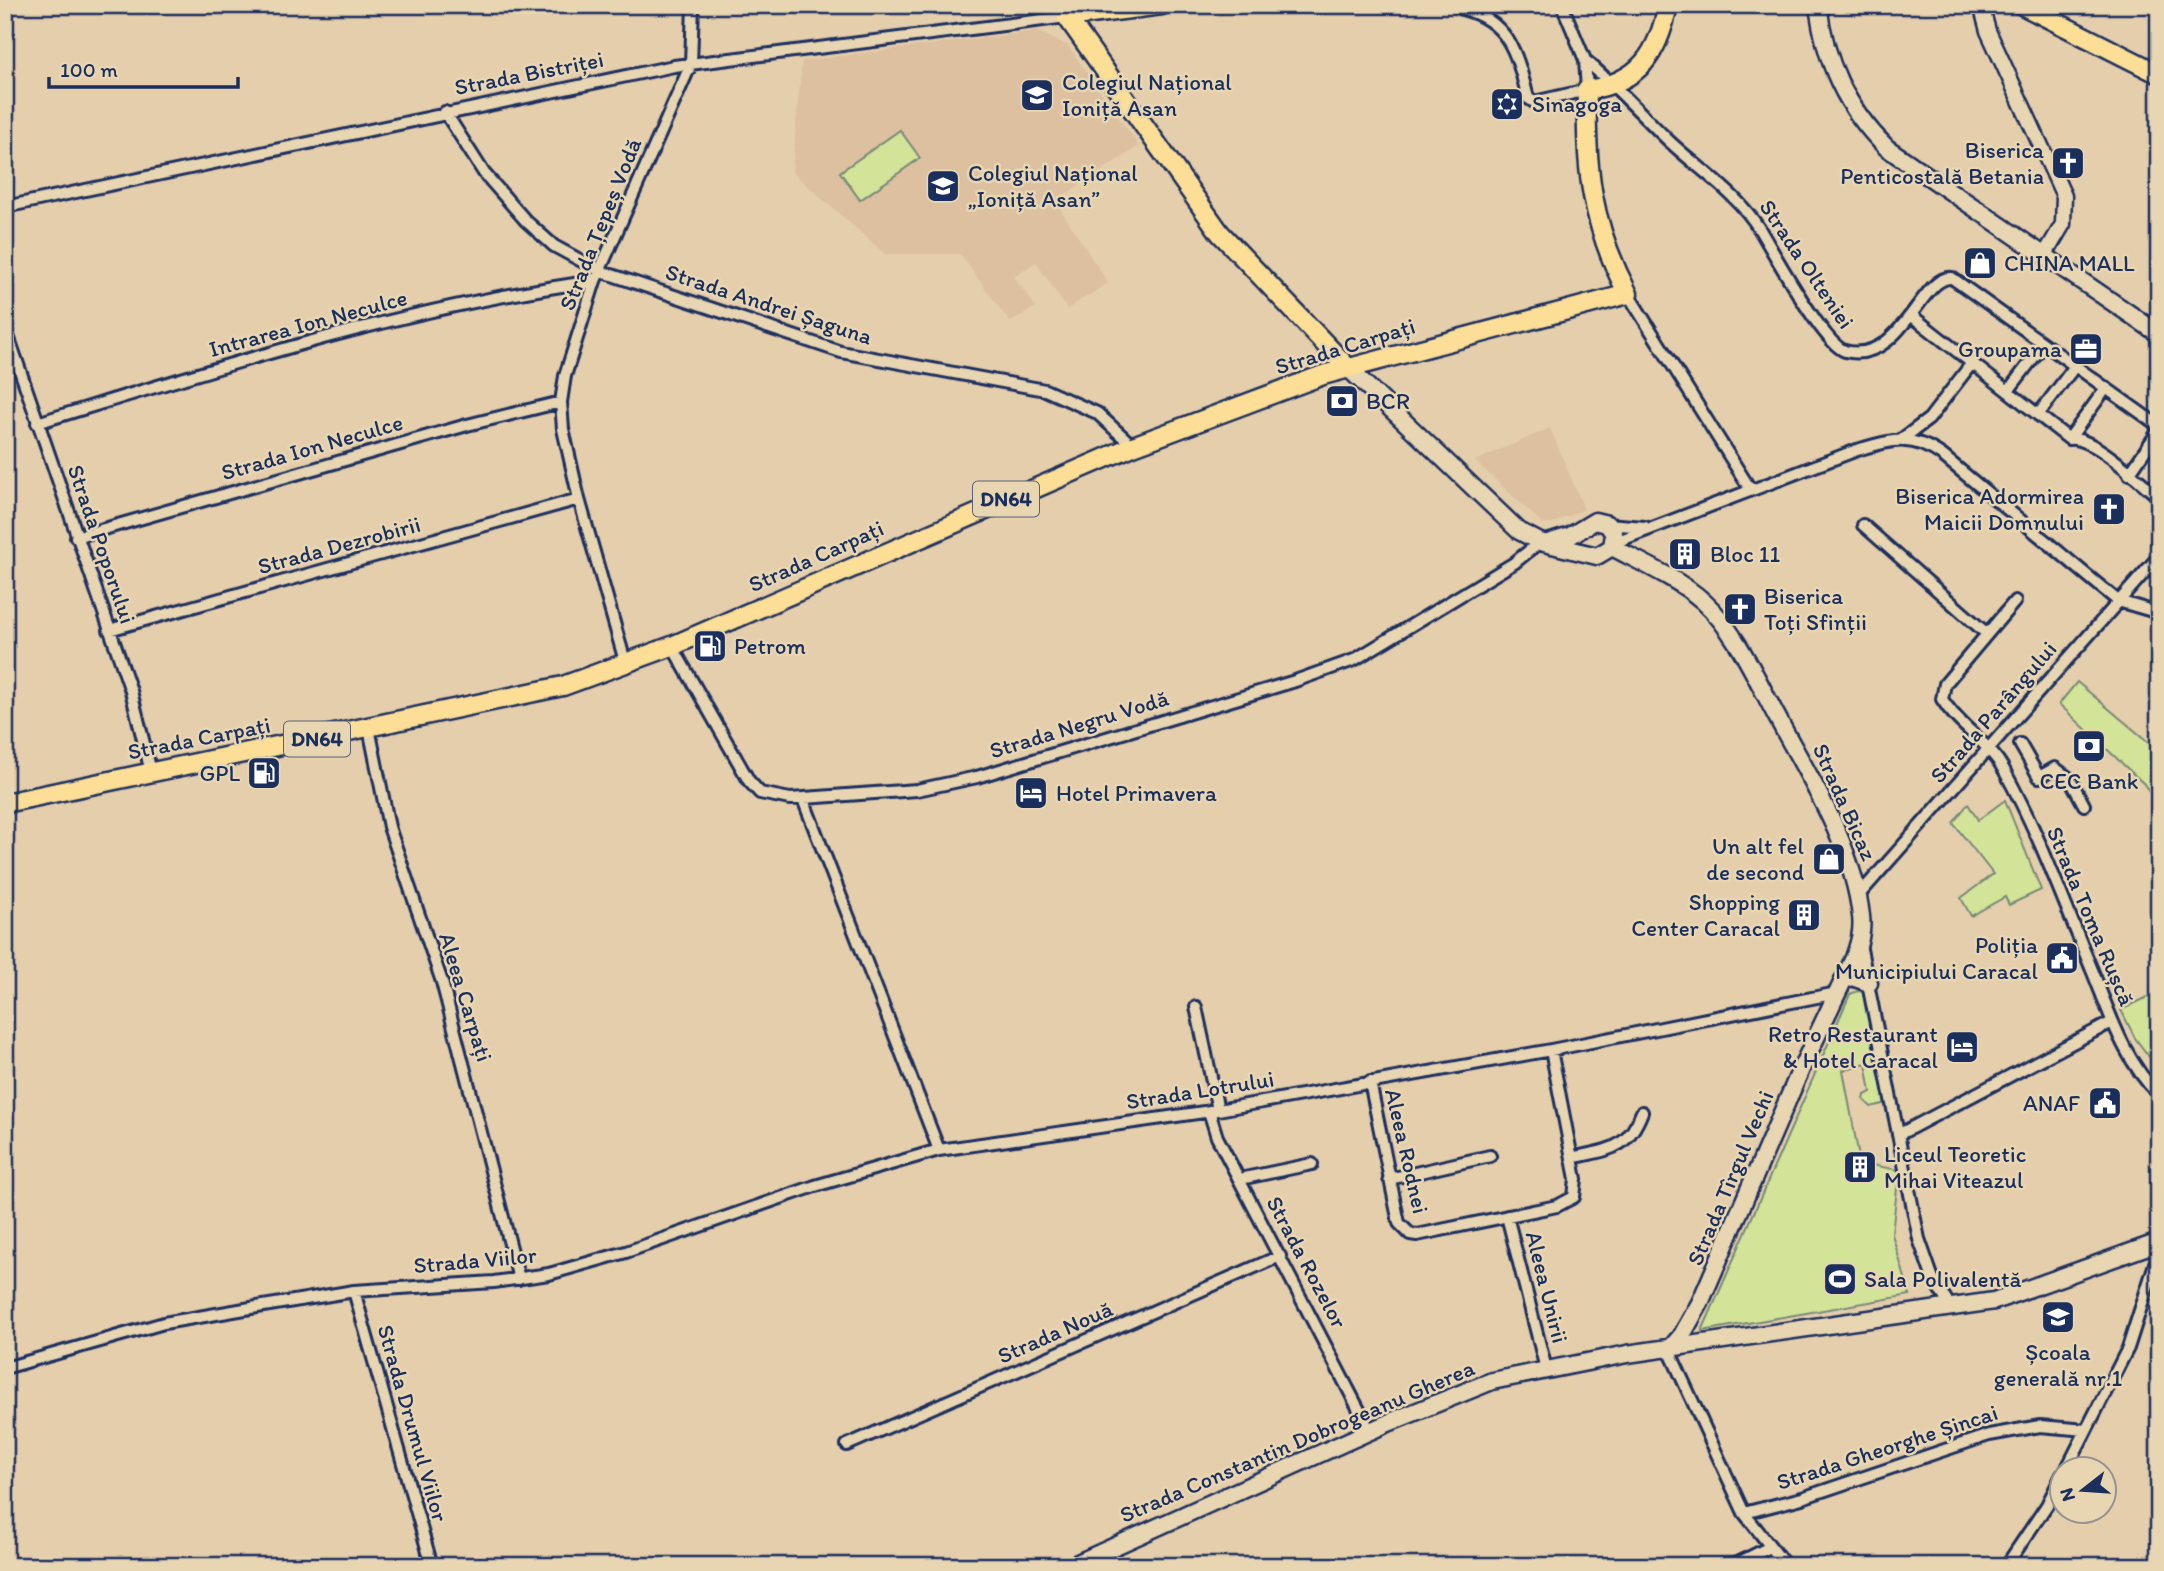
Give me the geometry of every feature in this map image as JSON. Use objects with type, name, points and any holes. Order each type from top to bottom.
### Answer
[{"type":"main road","points":[[1063,11],[1162,5]]},
{"type":"main road","points":[[1628,294],[1610,256],[1590,187],[1586,156],[1587,90],[1614,84],[1633,72],[1655,49],[1668,5]]},
{"type":"main road","points":[[1818,5],[1826,46],[1836,77],[1853,109],[1869,131],[1906,164],[2159,334]]},
{"type":"main road","points":[[2022,5],[2159,74]]},
{"type":"main road","points":[[1063,11],[1220,233],[1347,367],[1482,498],[1519,531],[1544,542],[1597,556],[1612,545],[1614,534],[1607,524],[1589,522],[1581,530],[1544,542]]},
{"type":"main road","name":"Strada Carpați","points":[[5,803],[550,690],[672,646],[1133,446],[1347,367],[1628,294]]},
{"type":"main road","points":[[1581,530],[1579,542],[1586,552]]},
{"type":"main road","name":"Strada Bicaz","points":[[1612,545],[1683,586],[1718,616],[1754,674],[1826,808],[1858,896],[1862,919],[1860,943]]},
{"type":"main road","name":"Strada Tîrgul Vechi","points":[[1669,1350],[1682,1335],[1700,1303],[1860,943]]},
{"type":"main road","points":[[1840,987],[1852,977],[1869,983]]},
{"type":"main road","name":"Strada Constantin Dobrogeanu Gherea","points":[[1071,1566],[1474,1387],[1546,1369],[1952,1309],[2015,1295],[2159,1242]]},
{"type":"street","name":"Strada Țepeș Vodă","points":[[626,664],[579,499],[563,429],[561,402],[565,376],[597,276],[691,64],[693,5]]},
{"type":"street","points":[[1461,5],[1462,9],[1481,13],[1494,22],[1507,37],[1530,102],[1587,90],[1585,60],[1562,5]]},
{"type":"street","points":[[1981,5],[1988,31],[2064,196],[2063,224],[2044,256]]},
{"type":"street","name":"Strada Bistriței","points":[[5,207],[445,112],[691,64],[1063,11]]},
{"type":"street","name":"Strada Olteniei","points":[[1585,60],[1614,84],[1670,142],[1745,209],[1822,330],[1838,348],[1847,351],[1872,348],[1888,340],[1912,316],[1939,279],[1952,278],[2044,344]]},
{"type":"street","name":"Strada Andrei Șaguna","points":[[445,112],[484,173],[526,221],[554,246],[597,276],[841,352],[1045,390],[1097,413],[1133,446]]},
{"type":"street","name":"Intrarea Ion Neculce","points":[[37,423],[251,358],[377,325],[597,276]]},
{"type":"street","points":[[1628,294],[1750,489]]},
{"type":"street","points":[[1912,316],[2069,439],[2084,439],[2159,497]]},
{"type":"street","name":"Strada Poporului","points":[[6,330],[131,691],[151,772]]},
{"type":"street","points":[[2008,391],[2044,344],[2159,428],[2129,474]]},
{"type":"street","points":[[1612,545],[1658,524],[1750,489],[1857,450],[1902,439],[1928,419],[1972,363]]},
{"type":"street","points":[[2038,415],[2075,366]]},
{"type":"street","points":[[2069,439],[2106,388]]},
{"type":"street","name":"Strada Ion Neculce","points":[[76,537],[467,425],[561,402]]},
{"type":"street","points":[[1902,439],[1927,444],[2118,601],[2159,613]]},
{"type":"street","name":"Strada Dezrobirii","points":[[109,630],[579,499]]},
{"type":"street","points":[[1607,524],[1629,528],[1658,524]]},
{"type":"street","points":[[1863,525],[1987,634]]},
{"type":"street","name":"Strada Negru Vodă","points":[[672,646],[749,781],[760,793],[774,798],[803,799],[943,785],[1328,671],[1402,633],[1544,542]]},
{"type":"street","name":"Strada Parângului","points":[[1858,896],[2159,556]]},
{"type":"street","points":[[1991,748],[1949,710],[1942,699],[1945,684],[2015,601]]},
{"type":"street","name":"Aleea Carpați","points":[[369,728],[389,827],[442,982],[519,1279]]},
{"type":"street","points":[[2020,744],[2039,777],[2055,768],[2070,779],[2084,805]]},
{"type":"street","name":"Strada Toma Rușcă","points":[[1991,748],[2045,856],[2112,1022],[2136,1069],[2159,1095]]},
{"type":"street","points":[[803,799],[939,1150]]},
{"type":"street","name":"Strada Bicaz","points":[[1860,943],[1924,1258],[1952,1309]]},
{"type":"street","name":"Strada Lotrului","points":[[939,1150],[1213,1111],[1550,1050],[1840,987]]},
{"type":"street","name":"Strada Rozelor","points":[[1196,1007],[1217,1137],[1370,1431]]},
{"type":"street","points":[[1898,1135],[2112,1022]]},
{"type":"street","points":[[1507,1216],[1557,1206],[1574,1197],[1577,1187],[1550,1050]]},
{"type":"street","name":"Aleea Rodnei","points":[[1370,1082],[1389,1179],[1404,1230],[1417,1234],[1507,1216]]},
{"type":"street","points":[[1572,1158],[1620,1146],[1634,1133],[1642,1112]]},
{"type":"street","name":"Strada Viilor","points":[[5,1367],[164,1323],[354,1292],[519,1279],[588,1264],[815,1186],[939,1150]]},
{"type":"street","points":[[1389,1179],[1490,1156]]},
{"type":"street","points":[[1240,1179],[1312,1164]]},
{"type":"street","name":"Aleea Unirii","points":[[1507,1216],[1546,1369]]},
{"type":"street","points":[[2073,1456],[2128,1348],[2159,1251]]},
{"type":"street","name":"Strada Nouă","points":[[846,1446],[1280,1256]]},
{"type":"street","name":"Strada Drumul Viilor","points":[[354,1292],[432,1566]]},
{"type":"street","points":[[1669,1350],[1744,1513],[1786,1566]]},
{"type":"street","name":"Strada Gheorghe Șincai","points":[[1744,1513],[1802,1498],[1989,1435],[2027,1426],[2086,1430]]},
{"type":"street","points":[[2006,1566],[2048,1503]]},
{"type":"street","points":[[1732,1566],[1770,1547]]},
{"type":"shaded area","name":"Colegiul Național „Ioniță Asan”","points":[[1037,31],[1068,46],[1139,146],[1055,201],[1108,283],[1067,309],[1036,262],[1014,277],[1036,307],[1010,322],[960,254],[885,254],[792,172],[802,61]]},
{"type":"shaded area","points":[[1550,428],[1584,509],[1551,524],[1542,523],[1475,461]]},
{"type":"green space","points":[[900,130],[920,158],[860,200],[840,172]]},
{"type":"green space","points":[[2077,682],[2159,751],[2159,808],[2144,784],[2059,704]]},
{"type":"green space","points":[[2005,800],[2041,890],[2009,905],[2005,897],[1971,916],[1961,898],[1993,874],[1953,823],[1968,804],[1978,820]]},
{"type":"green space","points":[[1864,992],[1887,1103],[1871,1107],[1864,1100],[1865,1095],[1871,1092],[1866,1063],[1843,1070],[1860,1163],[1899,1170],[1892,1234],[1910,1295],[1702,1331],[1850,994]]},
{"type":"green space","points":[[2152,995],[2159,1027],[2159,1070],[2135,1038],[2121,1010]]},
{"type":"place","name":"Colegiul Național Ioniță Asan","points":[[1037,95]]},
{"type":"place","name":"Sinagoga","points":[[1507,104]]},
{"type":"place","name":"Biserica Penticostală Betania","points":[[2068,163]]},
{"type":"place","name":"Colegiul Național „Ioniță Asan”","points":[[943,186]]},
{"type":"place","name":"CHINA MALL","points":[[1980,263]]},
{"type":"place","name":"Groupama","points":[[2086,349]]},
{"type":"place","name":"BCR","points":[[1342,401]]},
{"type":"place","name":"Biserica Adormirea Maicii Domnului","points":[[2109,509]]},
{"type":"place","name":"Bloc 11","points":[[1685,554]]},
{"type":"place","name":"Biserica Toți Sfinții","points":[[1740,609]]},
{"type":"place","name":"Petrom","points":[[710,646]]},
{"type":"place","name":"CEC Bank","points":[[2089,746]]},
{"type":"place","name":"GPL","points":[[264,773]]},
{"type":"place","name":"Hotel Primavera","points":[[1031,793]]},
{"type":"place","name":"Un alt fel de second","points":[[1829,859]]},
{"type":"place","name":"Shopping Center Caracal","points":[[1804,915]]},
{"type":"place","name":"Poliția Municipiului Caracal","points":[[2062,958]]},
{"type":"place","name":"Retro Restaurant & Hotel Caracal","points":[[1962,1047]]},
{"type":"place","name":"ANAF","points":[[2105,1103]]},
{"type":"place","name":"Liceul Teoretic Mihai Viteazul","points":[[1860,1167]]},
{"type":"place","name":"Sala Polivalentă","points":[[1840,1279]]},
{"type":"place","name":"Școala generală nr.1","points":[[2058,1317]]}]
